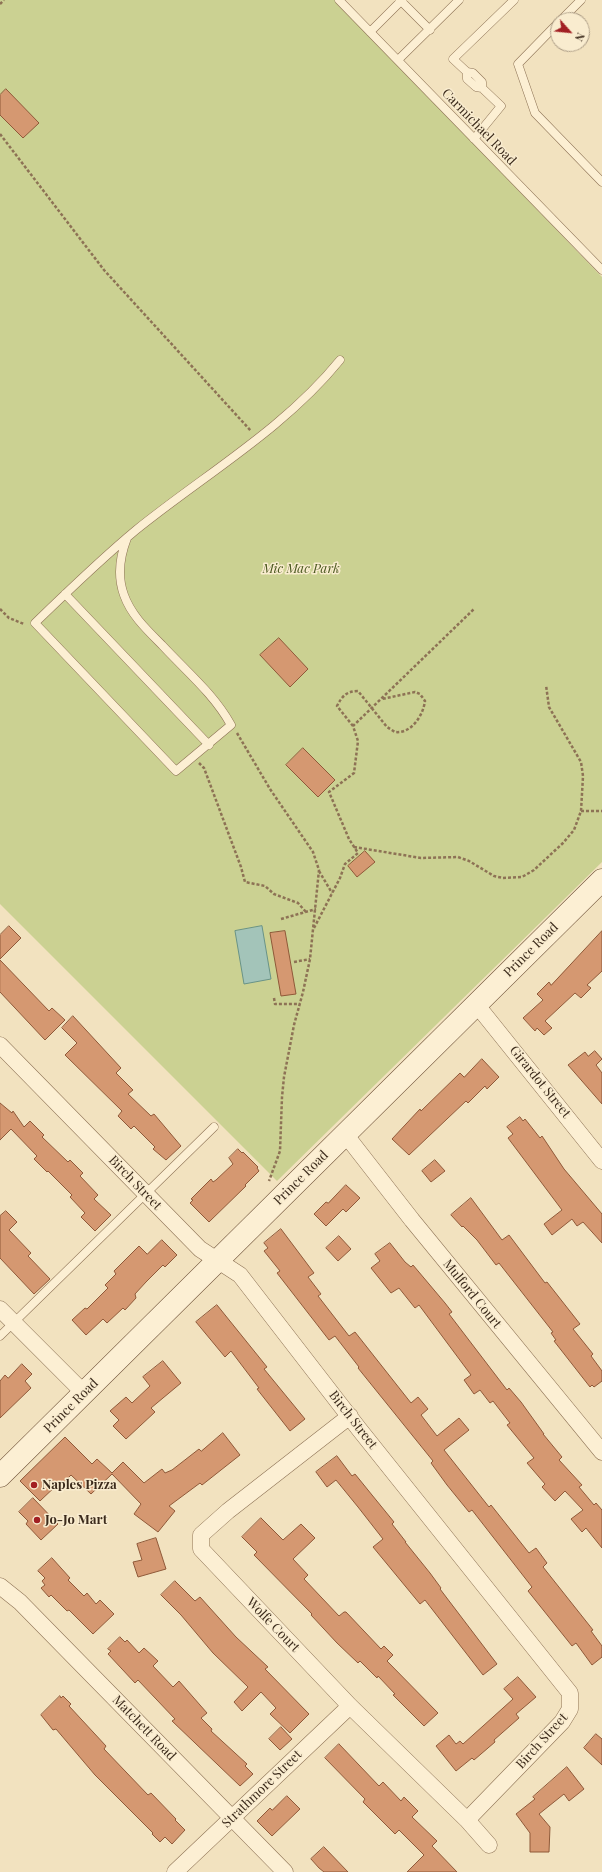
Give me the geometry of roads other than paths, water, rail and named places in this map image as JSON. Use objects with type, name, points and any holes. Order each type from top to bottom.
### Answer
[{"type":"street","name":"Prince Road","points":[[0,1476],[602,880]]},
{"type":"street","name":"Girardot Street","points":[[476,1004],[602,1160]]},
{"type":"street","name":"Birch Street","points":[[0,1045],[200,1249],[240,1275],[570,1693],[570,1709],[562,1722],[467,1820]]},
{"type":"street","name":"Mulford Court","points":[[345,1134],[412,1220],[602,1452]]},
{"type":"street","points":[[0,1309],[84,1393]]},
{"type":"street","name":"Wolfe Court","points":[[350,1416],[228,1511],[201,1535],[201,1549],[350,1706],[467,1820],[489,1845]]},
{"type":"street","name":"Matchett Road","points":[[0,1586],[20,1602],[285,1872]]},
{"type":"street","name":"Strathmore Street","points":[[175,1872],[350,1706]]},
{"type":"lane","name":"Carmichael Road","points":[[339,0],[602,270]]},
{"type":"lane","points":[[370,32],[401,0],[430,30]]},
{"type":"lane","points":[[398,60],[459,0]]},
{"type":"lane","points":[[474,139],[501,106],[482,88],[476,87],[467,79],[466,72],[453,60],[514,0]]},
{"type":"lane","points":[[569,12],[581,0]]},
{"type":"lane","points":[[550,31],[518,64],[535,113],[602,182]]},
{"type":"lane","points":[[127,538],[123,549],[120,569],[123,593],[128,604],[148,632],[212,697],[222,709],[231,725],[176,771],[35,623],[127,538],[258,438],[324,379],[340,360]]},
{"type":"lane","points":[[65,594],[208,745]]},
{"type":"lane","points":[[0,1336],[214,1127]]},
{"type":"water","points":[[262,926],[271,979],[244,984],[235,931]]},
{"type":"place","name":"Naples Pizza","points":[[34,1485]]},
{"type":"place","name":"Jo-Jo Mart","points":[[37,1520]]},
{"type":"park label","name":"Mic Mac Park","points":[[301,569]]}]
